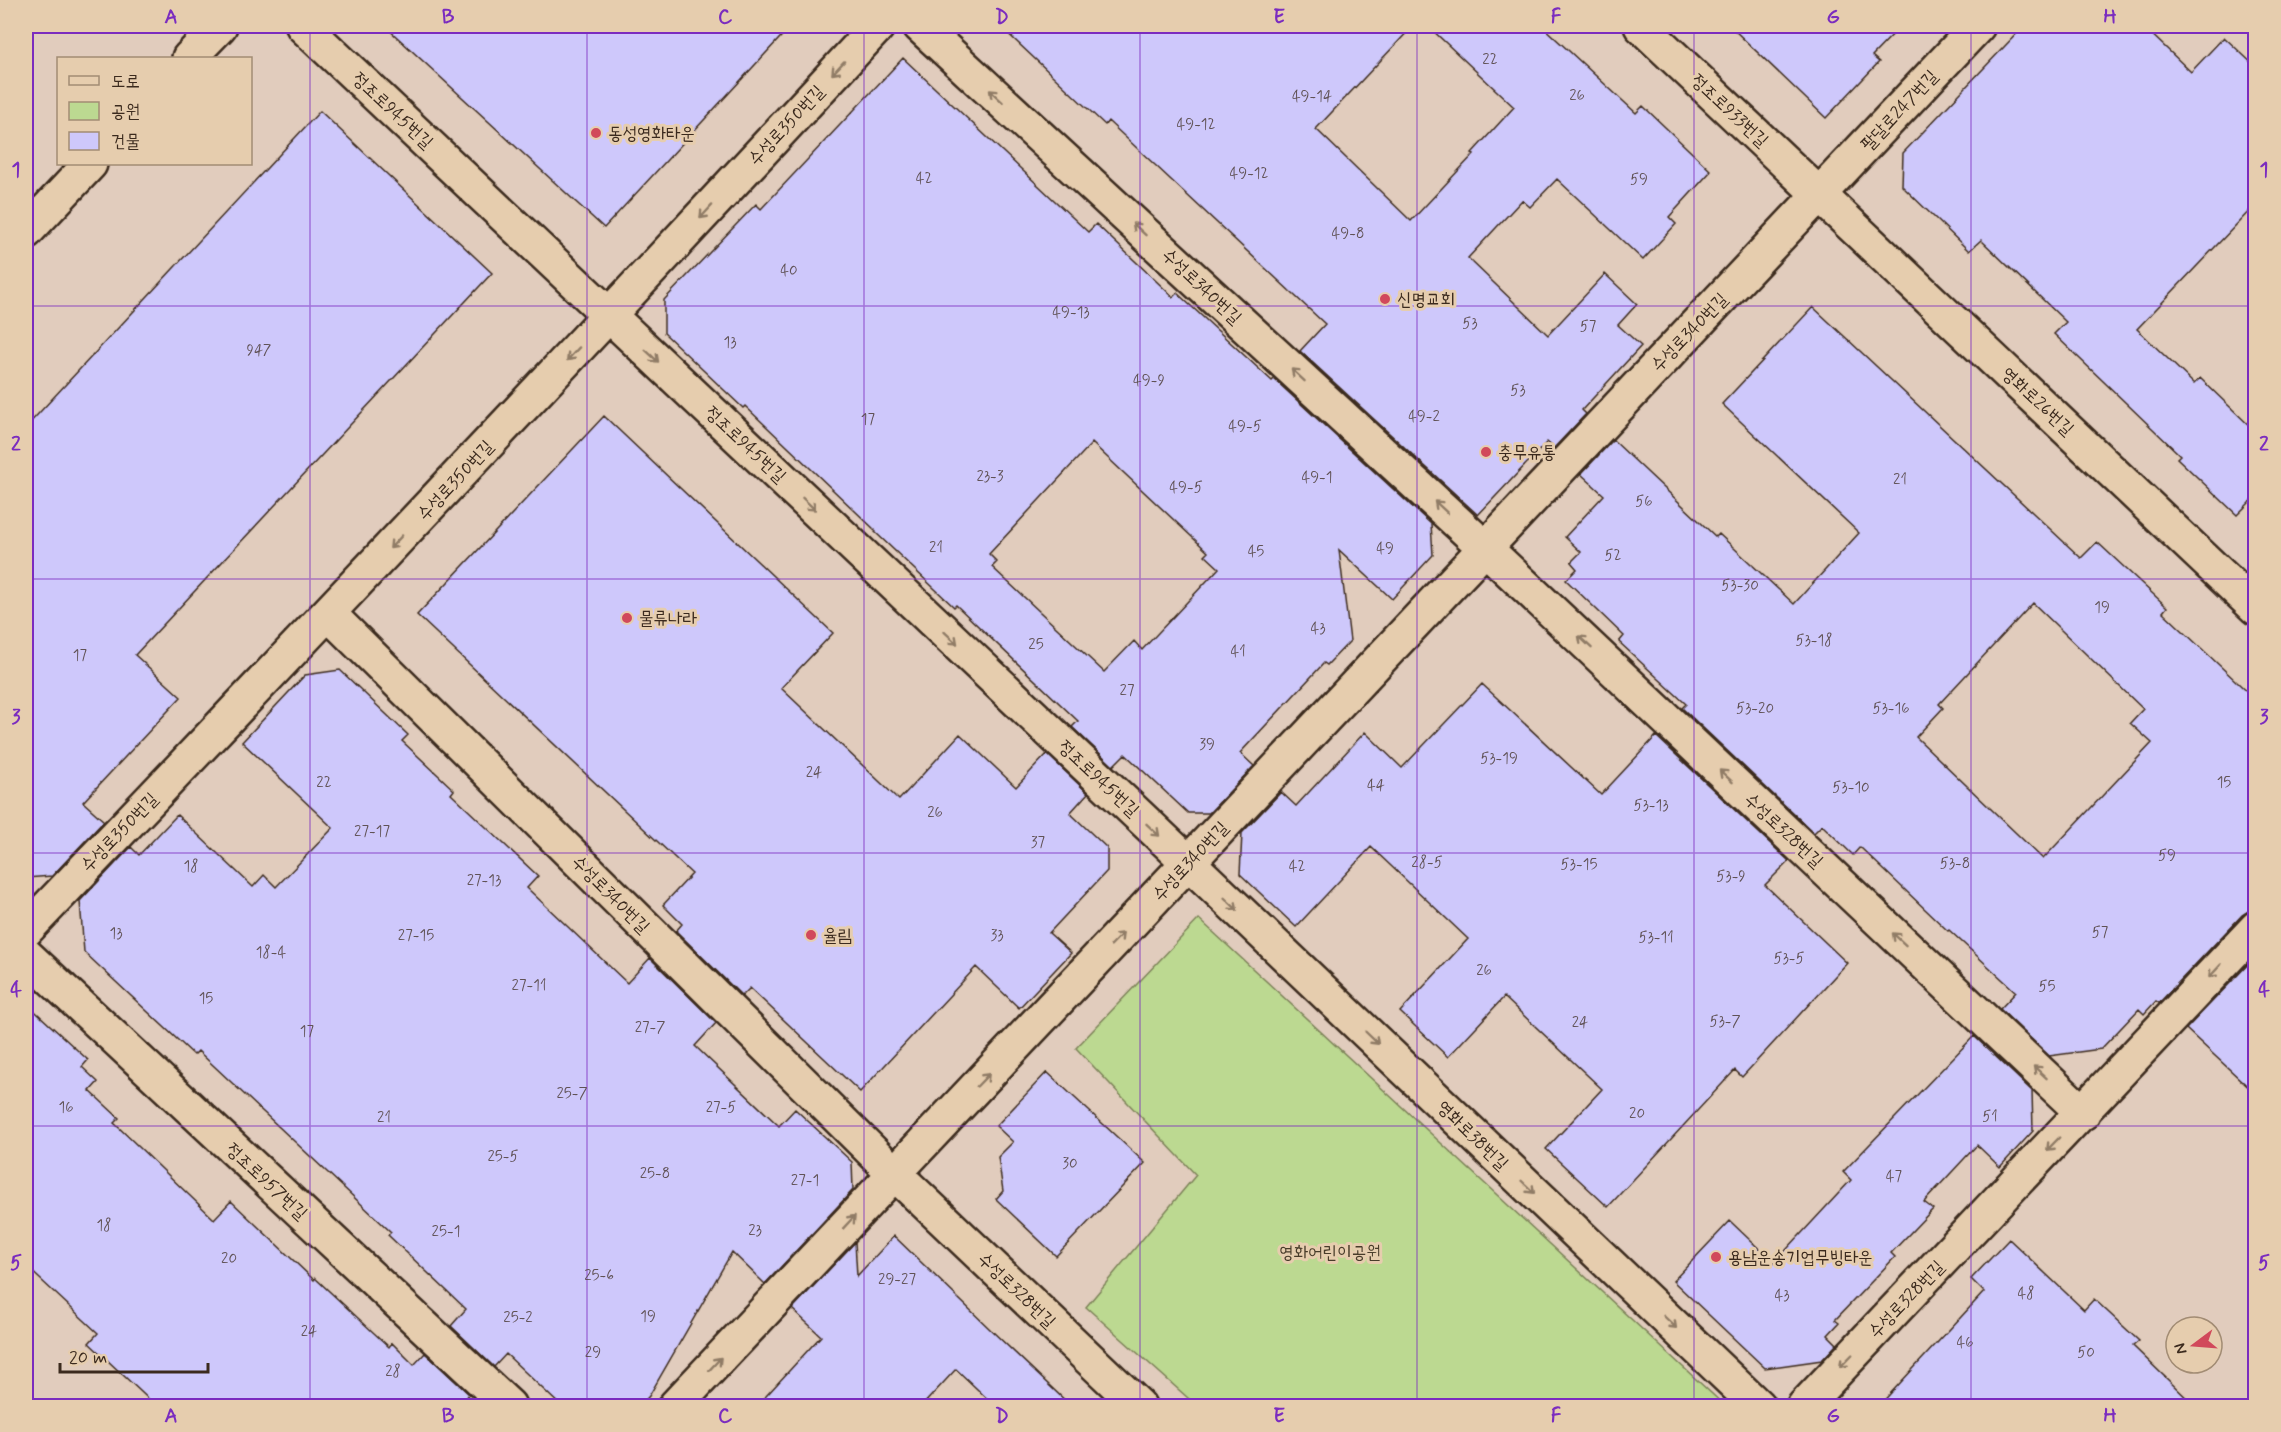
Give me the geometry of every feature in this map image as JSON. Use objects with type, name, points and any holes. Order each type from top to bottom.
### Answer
[{"type":"street","points":[[190,57],[220,26]]},
{"type":"street","name":"정조로945번길","points":[[303,26],[1189,863]]},
{"type":"street","name":"수성로350번길","points":[[26,930],[329,614],[878,26]]},
{"type":"street","name":"수성로340번길","points":[[920,26],[1484,547]]},
{"type":"street","name":"정조로933번길","points":[[1641,26],[1820,195]]},
{"type":"street","name":"팔달로247번길","points":[[1820,195],[1978,26]]},
{"type":"street","points":[[26,232],[89,165]]},
{"type":"street","name":"수성로340번길","points":[[675,1407],[1484,547],[1820,195]]},
{"type":"street","name":"영화로26번길","points":[[1820,195],[2256,608]]},
{"type":"street","name":"수성로328번길","points":[[1484,547],[2083,1113]]},
{"type":"street","name":"수성로340번길","points":[[329,614],[894,1173]]},
{"type":"street","name":"영화로38번길","points":[[1189,863],[1758,1407]]},
{"type":"street","name":"수성로328번길","points":[[1803,1407],[2256,928]]},
{"type":"street","name":"정조로957번길","points":[[26,955],[509,1407]]},
{"type":"street","name":"수성로328번길","points":[[894,1173],[1139,1407]]},
{"type":"green space","name":"영화어린이공원","points":[[1199,919],[1725,1406],[1197,1406],[1086,1307],[1196,1175],[1076,1048]]},
{"type":"building","name":"동성영화타운","points":[[385,26],[791,26],[604,228]]},
{"type":"building","points":[[1000,26],[1413,26],[1316,129],[1411,221],[1474,154],[1472,153],[1514,107],[1428,26],[1542,26],[1636,113],[1643,106],[1711,171],[1669,217],[1676,224],[1643,260],[1557,179],[1530,207],[1522,200],[1468,258],[1548,335],[1605,274],[1637,304],[1618,325],[1641,346],[1582,410],[1586,414],[1554,448],[1547,442],[1478,515],[1300,351],[1325,324],[1108,121],[1105,125]]},
{"type":"building","points":[[1730,26],[1901,26],[1872,56],[1879,62],[1826,118]]},
{"type":"building","points":[[2024,26],[2143,26],[2191,72],[2224,37],[2256,67],[2256,204],[2137,329],[2194,384],[2200,378],[2256,432],[2256,496],[2237,515],[2177,458],[2180,455],[2054,334],[2066,322],[1981,240],[1969,251],[1902,186],[1903,153]]},
{"type":"building","points":[[903,58],[1088,232],[1096,224],[1173,297],[1177,293],[1272,381],[1274,379],[1431,524],[1433,555],[1392,599],[1339,550],[1350,641],[1327,665],[1324,663],[1240,753],[1254,766],[1209,813],[1188,813],[1125,754],[1113,766],[1072,727],[1078,721],[956,605],[954,607],[745,406],[743,408],[664,333],[664,300],[756,204],[761,209]],"holes":[[[1092,443],[1208,552],[1205,555],[1219,568],[1142,650],[1134,641],[1104,672],[992,567],[997,562],[989,554]]]},
{"type":"building","points":[[320,111],[492,273],[135,655],[181,697],[83,802],[104,821],[52,876],[26,878],[26,427]]},
{"type":"building","points":[[1813,307],[2081,558],[2097,542],[2167,607],[2163,612],[2256,700],[2256,910],[2250,910],[2242,915],[2159,1003],[2156,1001],[2144,1014],[2139,1009],[2101,1049],[2049,1056],[2000,1009],[2016,992],[1860,847],[1853,855],[1822,825],[1814,833],[1682,708],[1686,704],[1619,642],[1624,636],[1566,580],[1577,569],[1571,562],[1581,552],[1565,537],[1604,495],[1581,474],[1613,440],[1716,537],[1719,534],[1794,604],[1859,533],[1722,404]],"holes":[[[2033,603],[2143,709],[2130,723],[2152,743],[2043,859],[1916,737],[1943,708],[1939,704]]]},
{"type":"building","points":[[604,416],[833,633],[781,688],[899,800],[960,734],[1016,787],[1047,754],[1088,793],[1070,813],[1107,848],[1107,871],[1049,933],[1071,953],[1019,1008],[976,967],[860,1092],[750,988],[742,996],[676,931],[682,924],[663,905],[692,874],[417,615]]},
{"type":"building","points":[[340,670],[408,735],[402,741],[454,790],[451,794],[538,876],[527,888],[627,983],[650,958],[716,1023],[695,1046],[779,1126],[795,1109],[852,1162],[853,1190],[765,1284],[732,1252],[649,1396],[639,1407],[562,1407],[506,1354],[494,1367],[451,1326],[466,1309],[388,1235],[391,1232],[198,1051],[194,1055],[84,952],[80,901],[131,847],[139,855],[177,815],[253,887],[264,875],[276,887],[333,828],[242,742],[305,675]]},
{"type":"building","points":[[1482,684],[1601,795],[1656,736],[1789,861],[1765,885],[1847,963],[1742,1077],[1735,1070],[1608,1207],[1546,1149],[1602,1089],[1504,997],[1448,1057],[1400,1012],[1468,939],[1371,847],[1296,927],[1240,874],[1242,833],[1281,792],[1296,806],[1365,732],[1402,768]]},
{"type":"building","points":[[2256,956],[2256,1094],[2186,1029]]},
{"type":"building","points":[[26,1003],[88,1060],[82,1067],[98,1082],[90,1091],[119,1118],[114,1123],[214,1219],[231,1201],[389,1347],[392,1343],[414,1365],[425,1353],[469,1394],[458,1407],[157,1407],[89,1343],[98,1333],[26,1266]]},
{"type":"building","points":[[1974,1036],[2032,1091],[2033,1131],[2000,1167],[1977,1145],[1924,1202],[1933,1209],[1891,1253],[1895,1257],[1835,1320],[1839,1323],[1828,1335],[1837,1344],[1822,1360],[1765,1368],[1673,1281],[1730,1221],[1774,1263],[1851,1180],[1843,1172]]},
{"type":"building","points":[[1047,1072],[1145,1163],[1056,1256],[996,1199],[1003,1191],[998,1157],[1013,1142],[996,1126]]},
{"type":"building","points":[[894,1236],[1072,1407],[996,1407],[956,1369],[921,1407],[756,1407],[821,1336],[792,1309],[855,1242],[857,1276]]},
{"type":"building","points":[[2009,1239],[2084,1310],[2094,1299],[2139,1341],[2133,1346],[2196,1407],[1878,1407],[1984,1292],[1971,1279]]},
{"type":"place","name":"동성영화타운","points":[[596,133]]},
{"type":"place","name":"신명교회","points":[[1385,299]]},
{"type":"place","name":"충무유통","points":[[1486,452]]},
{"type":"place","name":"물류나라","points":[[627,618]]},
{"type":"place","name":"율림","points":[[811,935]]},
{"type":"place","name":"용남운송기업무빙타운","points":[[1716,1257]]}]
